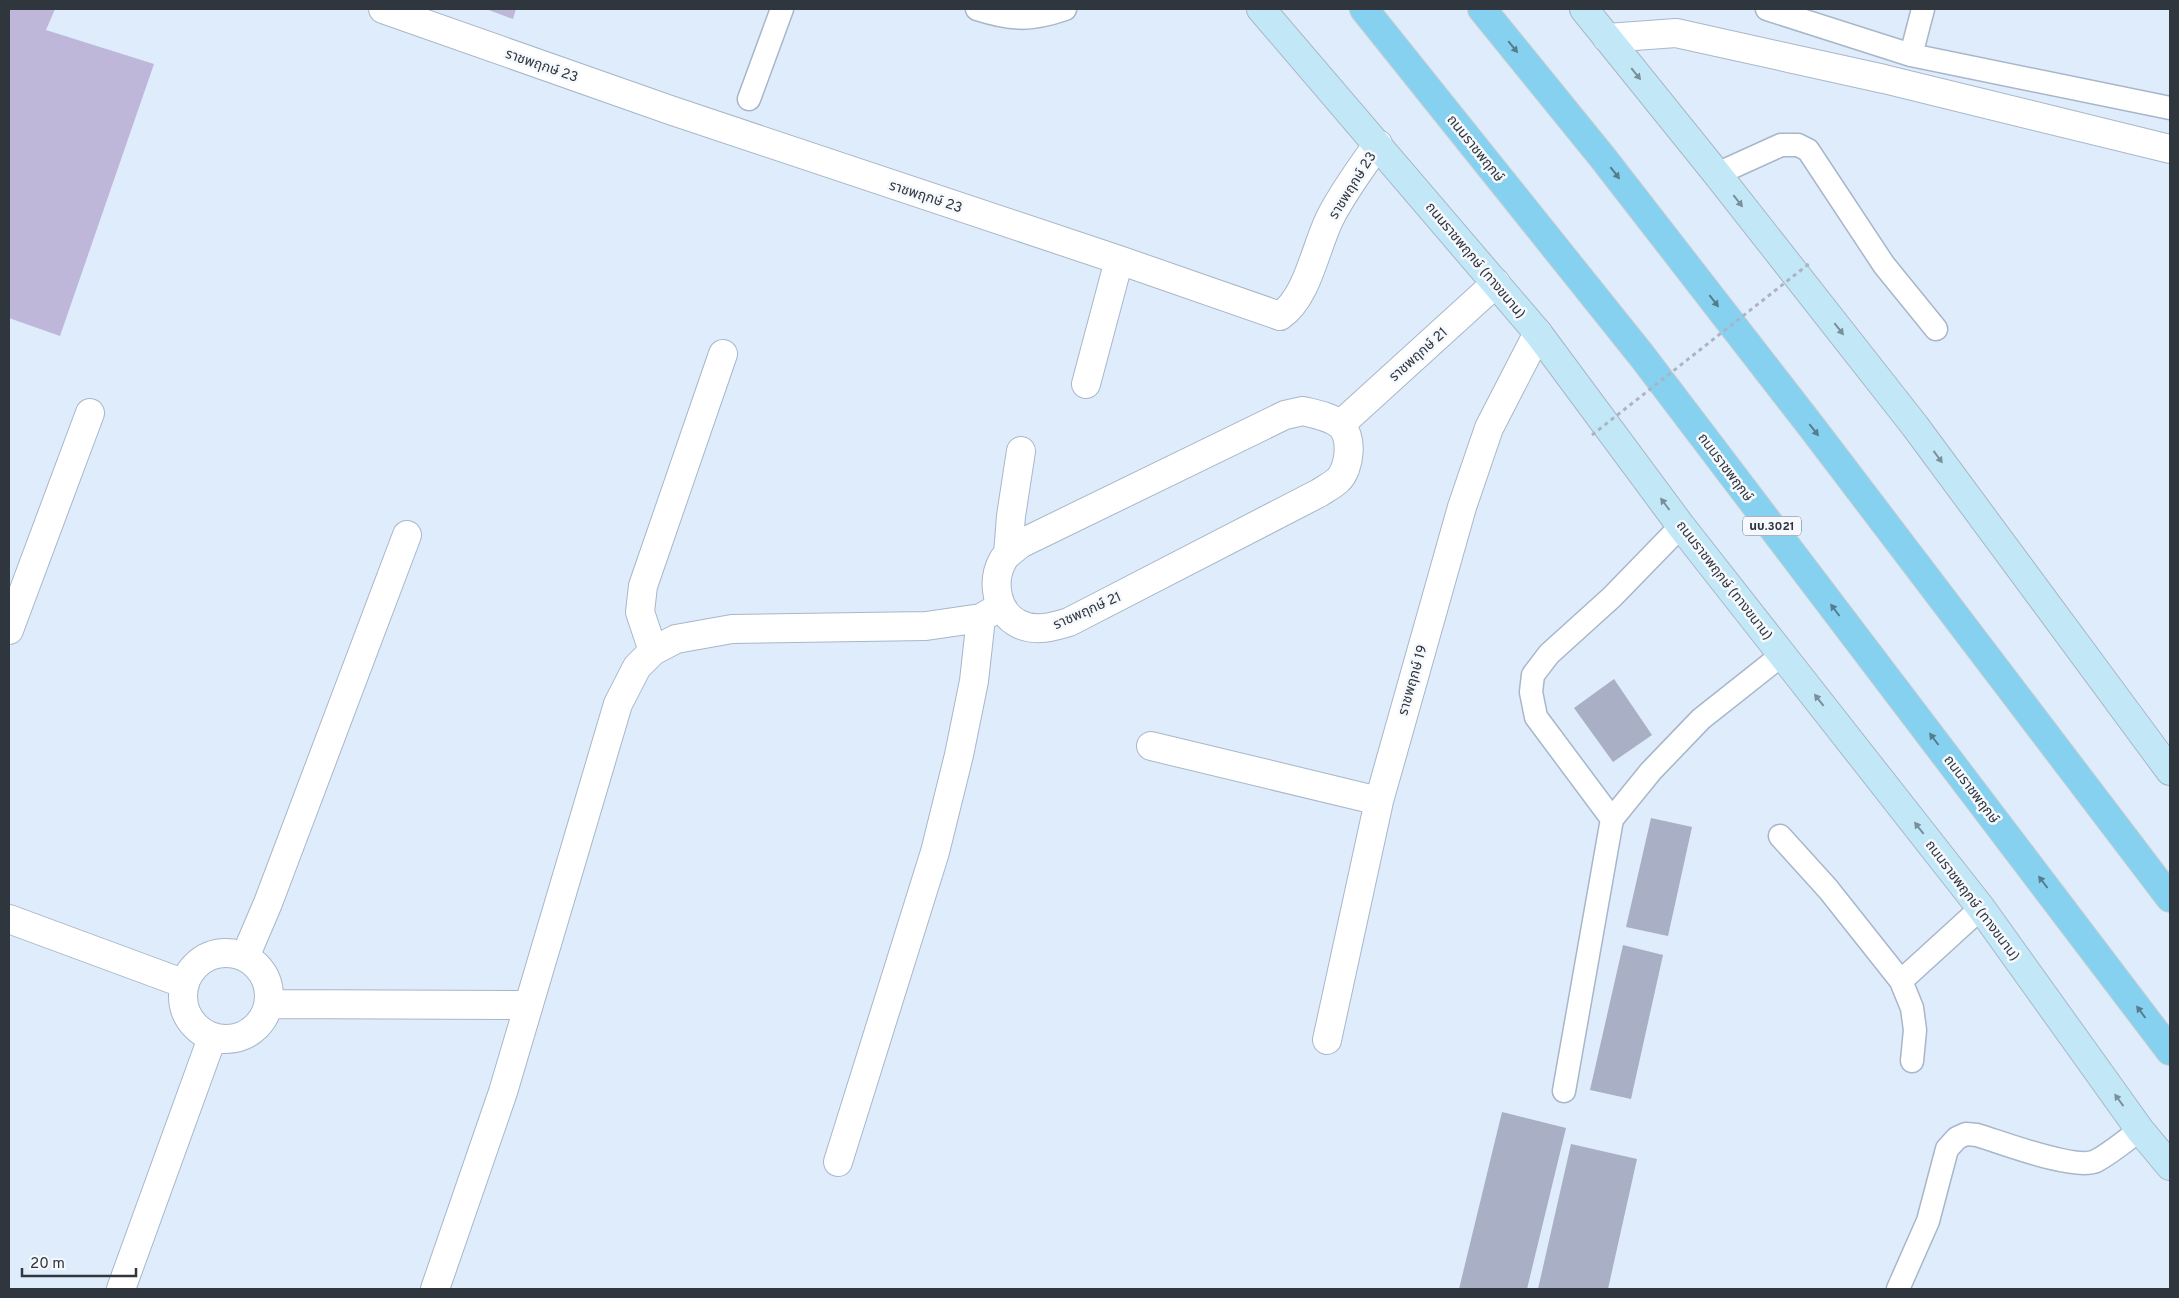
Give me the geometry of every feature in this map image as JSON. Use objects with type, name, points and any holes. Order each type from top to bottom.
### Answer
[{"type":"main road","name":"ถนนราชพฤกษ์ (ทางขนาน)","points":[[1260,9],[1378,144],[1538,333],[1682,526],[1982,908],[2140,1130],[2170,1166]]},
{"type":"main road","points":[[1348,9],[1382,30]]},
{"type":"main road","name":"ถนนราชพฤกษ์","points":[[1364,9],[1642,356],[2170,1051]]},
{"type":"main road","points":[[1482,9],[1603,158],[1796,407],[2170,898]]},
{"type":"main road","points":[[1584,9],[1717,174],[1915,426],[2170,771]]},
{"type":"street","name":"ราชพฤกษ์ 23","points":[[383,9],[670,110],[1119,260],[1280,316],[1290,309],[1300,293],[1330,219],[1344,192],[1378,144]]},
{"type":"street","points":[[1607,38],[1645,33],[1676,33],[1884,79],[2170,149]]},
{"type":"street","points":[[1086,384],[1119,260]]},
{"type":"street","name":"ราชพฤกษ์ 21","points":[[991,612],[1033,628],[1048,628],[1069,622],[1319,493],[1339,480],[1347,461],[1350,442],[1341,424],[1496,283]]},
{"type":"street","name":"ราชพฤกษ์ 19","points":[[1328,1040],[1379,801],[1462,507],[1489,428],[1538,333]]},
{"type":"street","points":[[653,651],[640,612],[643,586],[723,354]]},
{"type":"street","points":[[838,1162],[935,852],[959,755],[974,681],[997,594],[997,578],[1003,560],[1020,544],[1039,534],[1285,415],[1303,411],[1324,416],[1341,424]]},
{"type":"street","points":[[9,630],[90,413]]},
{"type":"street","points":[[1008,554],[1011,516],[1021,451]]},
{"type":"street","points":[[245,957],[268,903],[407,535]]},
{"type":"street","points":[[435,1289],[503,1092],[618,704],[637,667],[653,651],[676,639],[732,629],[926,626],[991,612]]},
{"type":"street","points":[[1150,746],[1379,801]]},
{"type":"street","points":[[9,919],[185,984]]},
{"type":"street","points":[[221,953],[233,954],[245,957],[257,965],[265,976],[269,990],[269,1004],[264,1018],[254,1030],[242,1037],[227,1040],[212,1038],[198,1029],[188,1017],[183,1000],[185,984],[190,973],[198,963],[221,953]]},
{"type":"street","points":[[269,1004],[528,1004]]},
{"type":"street","points":[[121,1289],[212,1038]]},
{"type":"lane","points":[[749,99],[782,9]]},
{"type":"lane","points":[[977,9],[1005,18],[1042,17],[1065,9]]},
{"type":"lane","points":[[1767,9],[1912,55],[2170,108]]},
{"type":"lane","points":[[1912,55],[1923,9]]},
{"type":"lane","points":[[1717,174],[1781,145],[1798,145],[1808,150],[1884,265],[1936,329]]},
{"type":"lane","points":[[1612,819],[1536,717],[1531,692],[1533,675],[1549,654],[1612,597],[1682,526]]},
{"type":"lane","points":[[1564,1091],[1612,819],[1651,771],[1701,719],[1783,654]]},
{"type":"lane","points":[[1780,836],[1828,889],[1900,981],[1912,1008],[1915,1030],[1912,1061]]},
{"type":"lane","points":[[1900,981],[1982,908]]},
{"type":"lane","points":[[1898,1289],[1928,1221],[1947,1149],[1957,1138],[1966,1134],[1977,1135],[2055,1159],[2077,1163],[2095,1162],[2140,1130]]},
{"type":"path","points":[[1592,434],[1810,263]]},
{"type":"shaded area","points":[[9,9],[55,9],[46,30],[154,64],[60,336],[9,318]]},
{"type":"shaded area","points":[[486,9],[516,9],[513,19]]},
{"type":"building","points":[[1614,679],[1652,735],[1613,762],[1574,708]]},
{"type":"building","points":[[1651,818],[1692,827],[1668,936],[1626,927]]},
{"type":"building","points":[[1623,945],[1663,955],[1631,1099],[1590,1090]]},
{"type":"building","points":[[1502,1112],[1566,1128],[1527,1289],[1459,1289]]},
{"type":"building","points":[[1571,1144],[1637,1159],[1608,1289],[1538,1289]]}]
